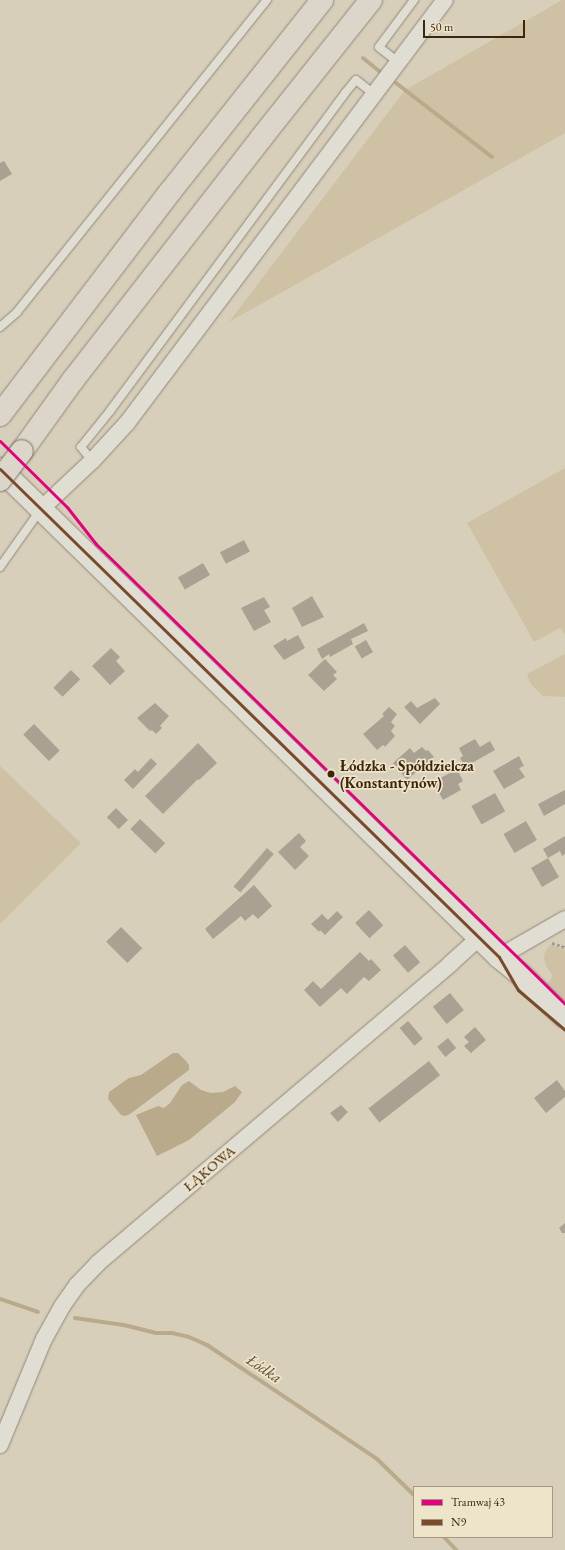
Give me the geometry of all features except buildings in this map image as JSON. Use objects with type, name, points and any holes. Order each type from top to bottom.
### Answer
[{"type":"highway","points":[[0,415],[170,192],[322,0]]},
{"type":"highway","points":[[0,480],[122,317],[371,0]]},
{"type":"main road","points":[[0,469],[499,958],[520,974],[565,1017]]},
{"type":"main road","points":[[499,958],[518,990],[565,1030]]},
{"type":"street","points":[[41,509],[92,461],[127,423],[445,0]]},
{"type":"street","points":[[499,958],[565,919]]},
{"type":"street","name":"ŁĄKOWA","points":[[0,1445],[53,1322],[77,1285],[93,1268],[479,938]]},
{"type":"lane","points":[[0,327],[17,312],[267,0]]},
{"type":"lane","points":[[398,62],[379,48],[414,0]]},
{"type":"lane","points":[[92,461],[81,447],[110,411],[345,93],[356,80],[374,94]]},
{"type":"lane","points":[[0,567],[41,509]]},
{"type":"path","points":[[549,941],[565,947]]},
{"type":"shaded area","points":[[562,0],[565,0],[565,133],[229,322],[405,90]]},
{"type":"shaded area","points":[[565,468],[565,635],[560,628],[534,642],[467,523]]},
{"type":"shaded area","points":[[565,654],[565,697],[543,696],[530,683],[527,674]]},
{"type":"shaded area","points":[[0,766],[81,843],[0,924]]},
{"type":"shaded area","points":[[550,944],[565,950],[565,999],[548,983],[553,976],[546,966],[544,959],[545,952]]},
{"type":"shaded area","points":[[173,1053],[178,1053],[186,1061],[189,1065],[189,1070],[130,1114],[125,1116],[121,1115],[108,1099],[109,1092],[129,1078],[141,1075]]},
{"type":"shaded area","points":[[189,1081],[201,1090],[211,1093],[223,1092],[235,1086],[242,1092],[235,1102],[189,1140],[157,1156],[136,1115],[158,1106],[164,1108],[170,1103],[182,1085]]},
{"type":"waterway","points":[[363,58],[379,71]]},
{"type":"waterway","points":[[396,83],[492,157]]},
{"type":"waterway","name":"Łódka","points":[[0,1299],[38,1312]]},
{"type":"waterway","name":"Łódka","points":[[75,1318],[124,1325],[156,1333],[172,1333],[189,1337],[207,1345],[377,1459],[413,1494]]},
{"type":"waterway","name":"Łódka","points":[[445,1538],[456,1550]]},
{"type":"tram line","name":"43","points":[[0,441],[67,507],[96,544],[565,1004]]},
{"type":"transit line","name":"N9","points":[[0,469],[499,957],[518,990],[565,1030]]},
{"type":"place","name":"Łódzka - Spółdzielcza (Konstantynów)","points":[[331,774]]}]
